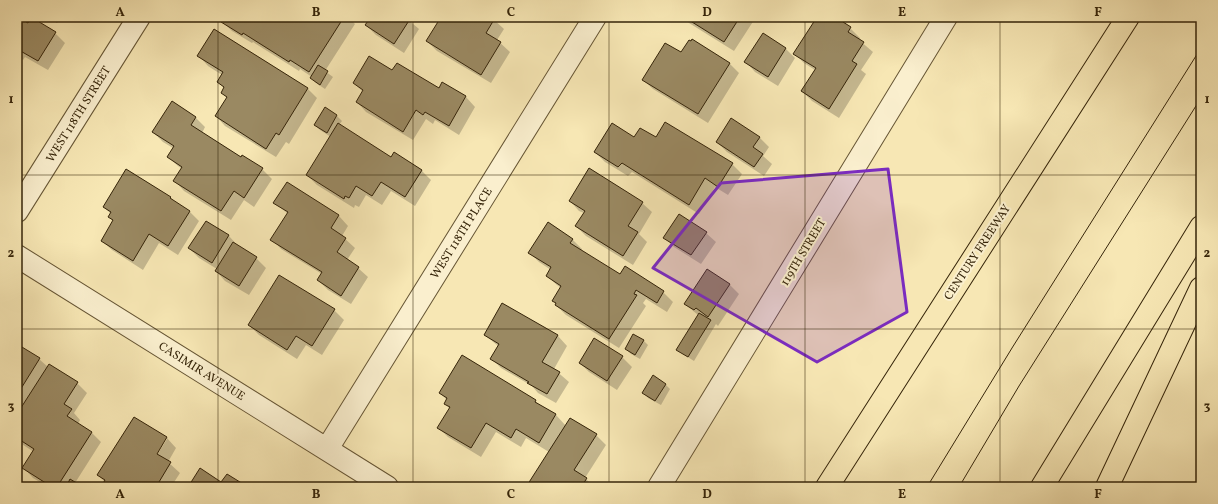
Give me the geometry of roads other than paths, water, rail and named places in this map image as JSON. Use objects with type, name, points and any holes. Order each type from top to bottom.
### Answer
[{"type":"highway","name":"CENTURY FREEWAY","points":[[827,487],[1128,17]]},
{"type":"highway","points":[[1042,487],[1201,227]]},
{"type":"highway","points":[[1107,487],[1201,288]]},
{"type":"street","name":"WEST 118TH STREET","points":[[17,211],[139,17]]},
{"type":"street","name":"WEST 118TH PLACE","points":[[327,449],[595,17]]},
{"type":"street","name":"119TH STREET","points":[[659,487],[946,17]]},
{"type":"street","name":"CASIMIR AVENUE","points":[[17,256],[387,487]]},
{"type":"tram line","points":[[927,487],[1012,348],[1201,48]]},
{"type":"tram line","points":[[959,487],[1019,386],[1201,98]]}]
